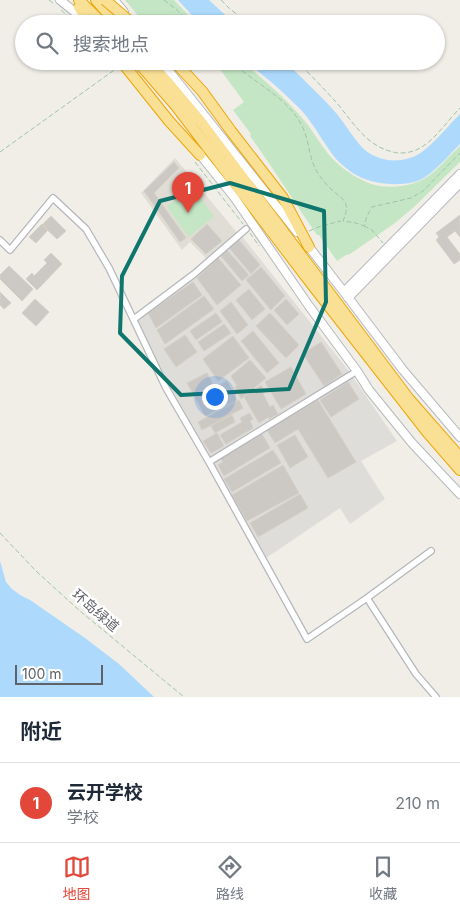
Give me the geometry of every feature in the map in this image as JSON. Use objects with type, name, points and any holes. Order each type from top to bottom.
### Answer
[{"type":"highway","points":[[74,0],[84,15]]},
{"type":"highway","points":[[79,0],[93,15]]},
{"type":"highway","points":[[96,0],[109,15]]},
{"type":"highway","points":[[105,0],[122,15]]},
{"type":"highway","points":[[129,70],[198,159]]},
{"type":"highway","points":[[145,70],[176,106],[427,432],[460,470]]},
{"type":"highway","points":[[156,70],[201,122],[409,399],[460,457]]},
{"type":"highway","points":[[182,70],[202,91],[283,198],[309,247]]},
{"type":"main road","points":[[60,0],[79,15]]},
{"type":"main road","points":[[114,0],[126,15]]},
{"type":"main road","points":[[130,70],[169,114],[198,159],[234,197],[370,390],[412,443],[460,494]]},
{"type":"main road","points":[[168,70],[309,247],[403,370],[460,437]]},
{"type":"main road","points":[[346,295],[388,248],[460,174]]},
{"type":"main road","points":[[346,295],[460,183]]},
{"type":"street","points":[[0,240],[10,250],[52,198],[86,230],[109,268],[166,388],[308,639],[431,550]]},
{"type":"street","points":[[134,320],[194,274],[246,229]]},
{"type":"street","points":[[209,462],[357,371]]},
{"type":"street","points":[[367,598],[416,674],[436,697]]},
{"type":"path","points":[[49,0],[66,15]]},
{"type":"path","points":[[164,0],[182,15]]},
{"type":"path","points":[[221,0],[238,15]]},
{"type":"path","points":[[0,152],[112,70]]},
{"type":"path","points":[[241,70],[271,90],[296,116],[303,129],[312,161],[318,174],[329,188],[342,197],[346,203],[347,212],[343,221]]},
{"type":"path","points":[[305,70],[364,137],[386,151],[399,154],[415,151],[427,143],[460,108]]},
{"type":"path","points":[[364,226],[372,207],[411,198],[423,191],[460,153]]},
{"type":"path","points":[[198,159],[263,251]]},
{"type":"path","points":[[308,231],[336,222],[356,223],[376,234],[388,248]]},
{"type":"path","name":"环岛绿道","points":[[0,533],[37,572],[80,611],[184,697]]},
{"type":"highlighted area","points":[[230,183],[324,211],[326,302],[289,389],[181,395],[120,333],[122,276],[160,201]]},
{"type":"shaded area","points":[[175,158],[238,234],[207,259],[190,242],[182,250],[141,193]]},
{"type":"shaded area","points":[[241,235],[348,370],[397,441],[361,461],[385,499],[350,524],[340,508],[266,558],[168,383],[137,319]]},
{"type":"green space","points":[[125,0],[174,0],[188,15],[138,15]]},
{"type":"green space","points":[[221,70],[252,70],[296,111],[328,154],[338,164],[371,184],[387,187],[413,184],[436,170],[460,146],[460,162],[395,223],[337,261],[319,235],[317,235],[250,136],[251,134],[233,110],[244,102]]},
{"type":"green space","points":[[191,185],[214,216],[189,237],[167,207]]},
{"type":"water","points":[[178,0],[209,0],[225,15],[192,15]]},
{"type":"water","points":[[256,70],[294,70],[333,109],[360,145],[366,151],[380,158],[404,160],[419,154],[435,141],[460,114],[460,144],[436,168],[420,180],[394,184],[364,179],[336,159],[303,112]]},
{"type":"water","points":[[0,561],[6,582],[12,589],[85,638],[119,664],[154,697],[0,697]]},
{"type":"building","points":[[174,162],[179,168],[154,193],[186,238],[180,242],[144,191]]},
{"type":"building","points":[[460,215],[460,237],[455,231],[447,237],[460,254],[460,260],[454,264],[436,240],[439,237],[436,233]]},
{"type":"building","points":[[51,216],[66,231],[57,239],[42,225]]},
{"type":"building","points":[[42,224],[48,230],[36,243],[29,237]]},
{"type":"building","points":[[207,224],[222,241],[206,254],[191,239]]},
{"type":"building","points":[[239,240],[260,265],[251,274],[229,248]]},
{"type":"building","points":[[227,250],[249,275],[242,281],[221,256]]},
{"type":"building","points":[[51,253],[62,264],[37,290],[26,279],[32,273],[34,276],[47,263],[44,260]]},
{"type":"building","points":[[218,258],[241,285],[217,305],[197,278]]},
{"type":"building","points":[[9,266],[33,289],[22,301],[0,279],[0,275]]},
{"type":"building","points":[[261,267],[285,296],[271,310],[246,280]]},
{"type":"building","points":[[193,282],[202,295],[156,328],[148,313]]},
{"type":"building","points":[[249,289],[265,309],[252,320],[236,300]]},
{"type":"building","points":[[0,292],[11,303],[4,309],[0,305]]},
{"type":"building","points":[[204,296],[214,309],[165,344],[157,330]]},
{"type":"building","points":[[35,299],[49,312],[36,326],[22,313]]},
{"type":"building","points":[[286,299],[299,314],[287,325],[274,310]]},
{"type":"building","points":[[231,302],[248,325],[237,334],[220,311]]},
{"type":"building","points":[[216,313],[222,322],[196,340],[190,331]]},
{"type":"building","points":[[270,313],[299,345],[286,358],[256,326]]},
{"type":"building","points":[[224,324],[231,333],[204,351],[198,342]]},
{"type":"building","points":[[253,331],[279,363],[267,373],[241,341]]},
{"type":"building","points":[[185,335],[197,352],[176,367],[164,349]]},
{"type":"building","points":[[233,336],[249,358],[218,381],[203,359]]},
{"type":"building","points":[[321,342],[342,374],[324,386],[303,354]]},
{"type":"building","points":[[250,360],[266,378],[241,399],[235,387],[237,386],[231,376]]},
{"type":"building","points":[[291,367],[306,394],[281,409],[265,382]]},
{"type":"building","points":[[207,373],[213,385],[194,395],[187,383]]},
{"type":"building","points":[[227,381],[237,400],[205,416],[195,397]]},
{"type":"building","points":[[348,382],[359,399],[331,417],[320,400]]},
{"type":"building","points":[[261,385],[265,392],[263,394],[270,407],[273,405],[278,414],[269,419],[268,417],[259,423],[244,397]]},
{"type":"building","points":[[239,400],[243,408],[202,430],[198,422]]},
{"type":"building","points":[[318,400],[356,462],[328,478],[298,429],[275,443],[267,430]]},
{"type":"building","points":[[250,413],[253,419],[250,421],[253,428],[226,444],[220,435],[242,422],[240,418]]},
{"type":"building","points":[[232,415],[235,422],[215,433],[211,426]]},
{"type":"building","points":[[217,433],[224,446],[211,453],[203,441]]},
{"type":"building","points":[[262,434],[270,448],[224,476],[218,465],[223,462],[221,459]]},
{"type":"building","points":[[295,435],[308,457],[290,468],[277,445]]},
{"type":"building","points":[[273,450],[281,463],[232,492],[224,479]]},
{"type":"building","points":[[283,465],[299,493],[247,521],[232,495]]},
{"type":"building","points":[[300,494],[308,508],[258,537],[250,523]]},
{"type":"place","name":"云开学校","points":[[188,213]]}]
